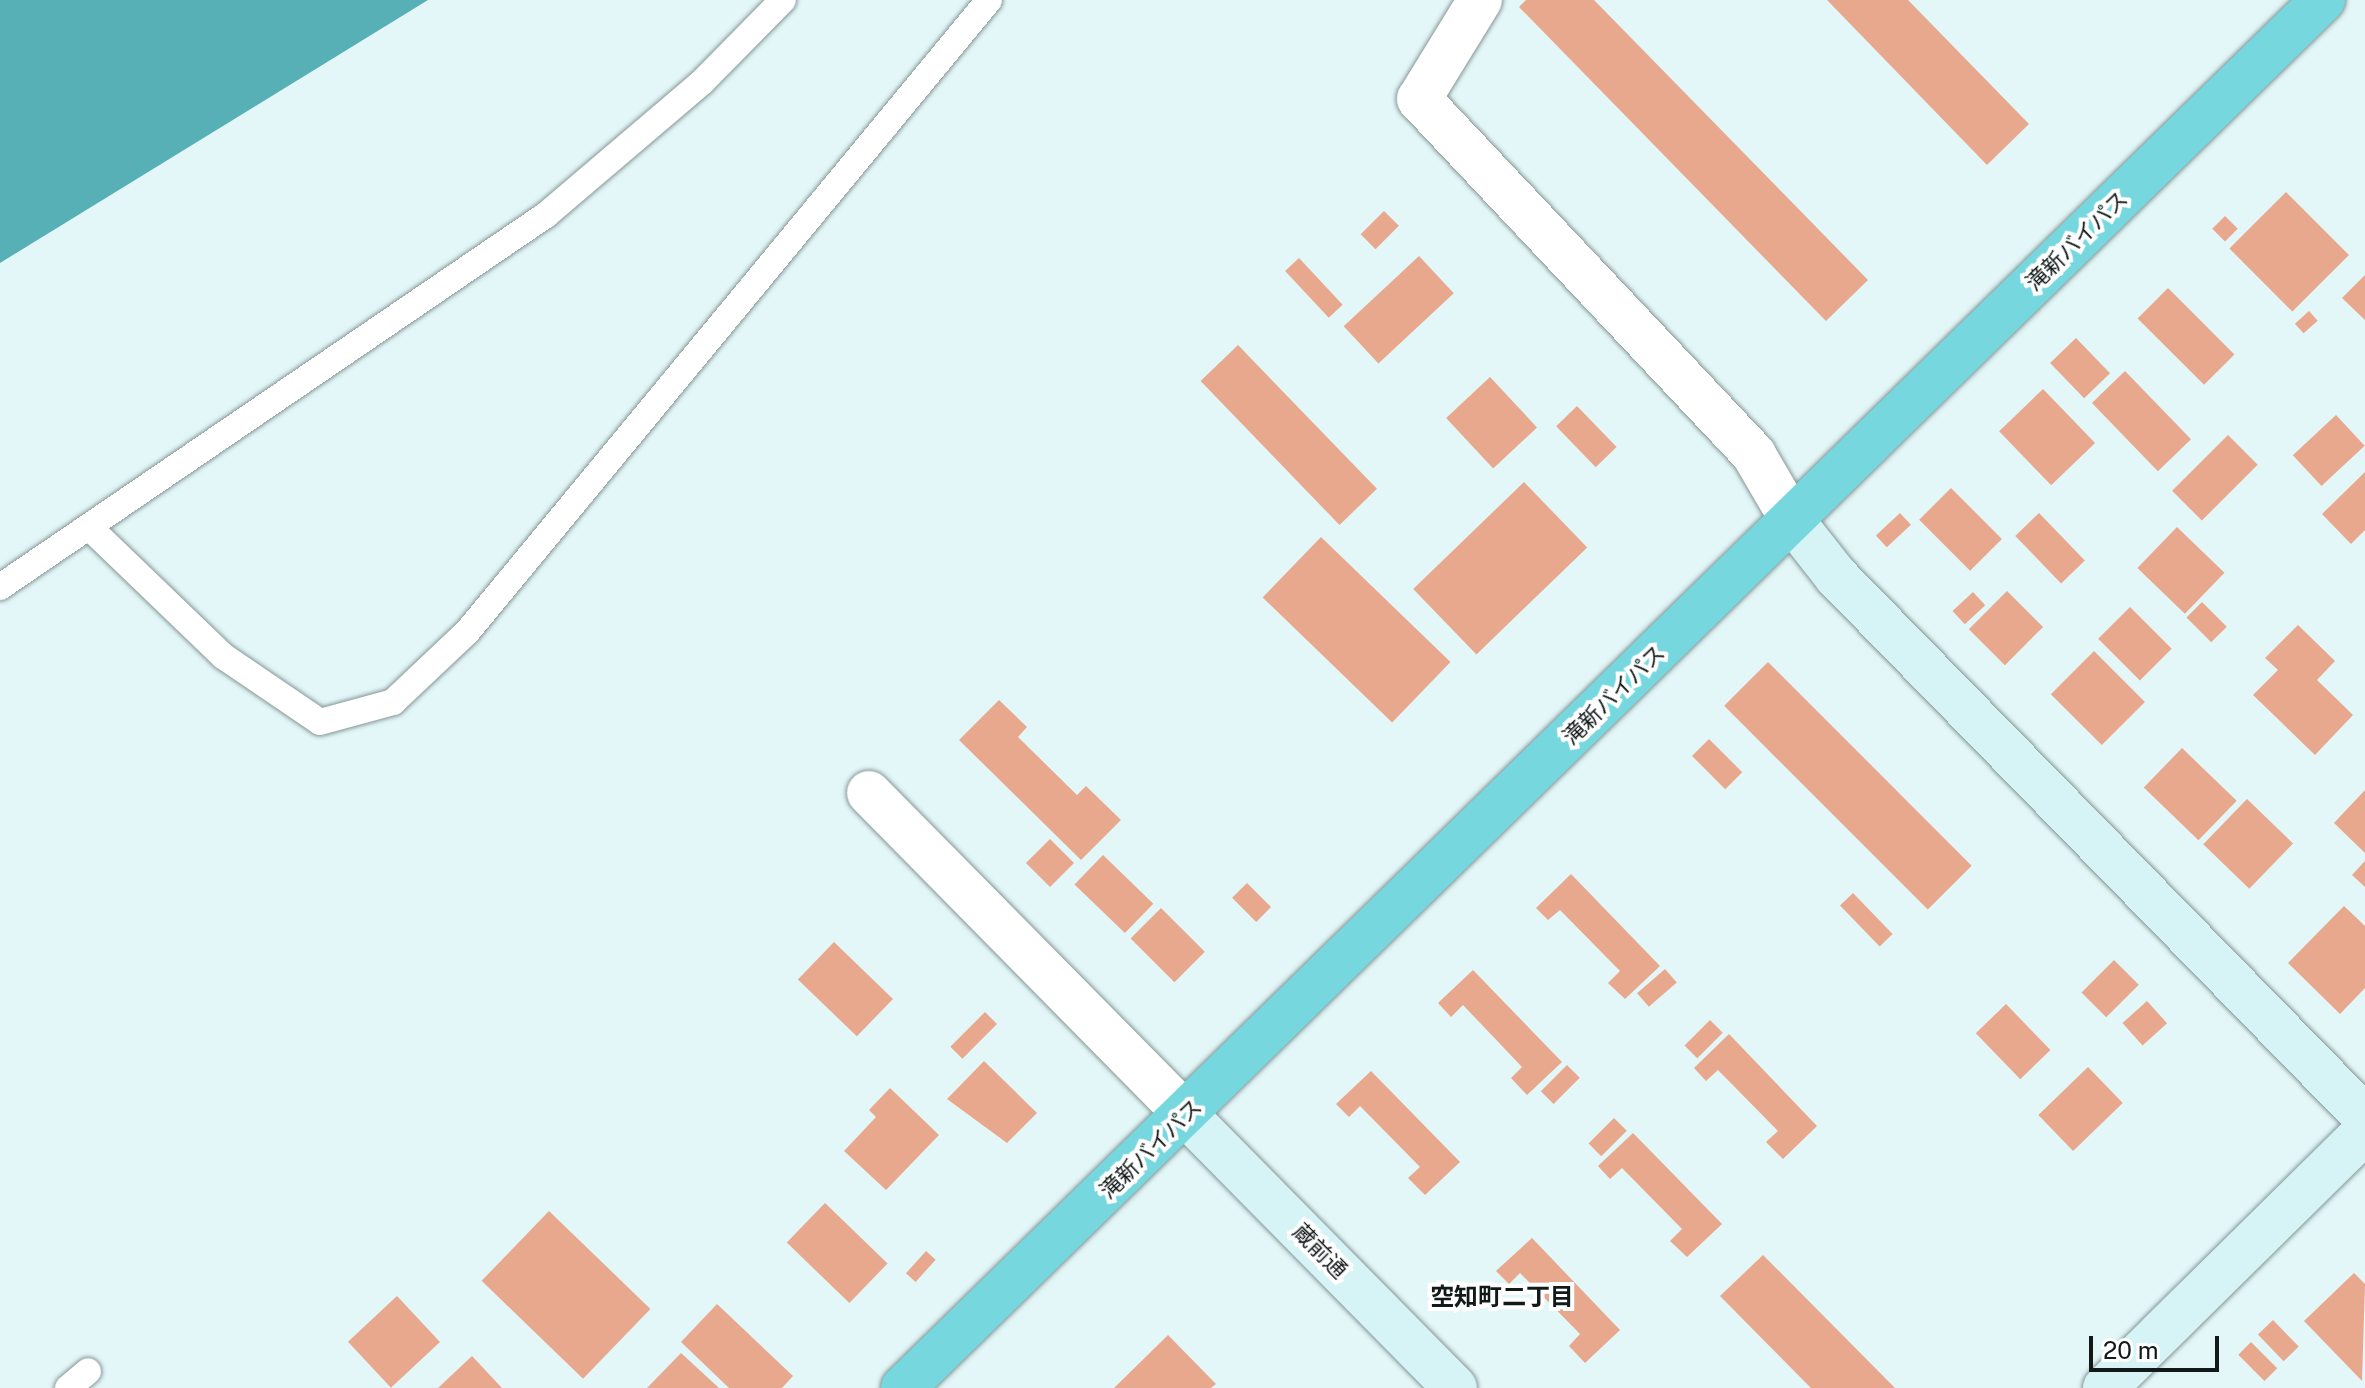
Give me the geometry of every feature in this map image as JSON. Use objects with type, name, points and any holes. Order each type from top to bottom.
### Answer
[{"type":"highway","name":"滝新バイパス","points":[[903,1388],[1186,1115],[2323,0]]},
{"type":"street","points":[[1480,0],[1419,99],[1754,455],[1792,520],[1836,576],[2365,1117]]},
{"type":"street","points":[[869,793],[1186,1115]]},
{"type":"street","name":"蔵前通","points":[[1186,1115],[1455,1388]]},
{"type":"street","points":[[2105,1388],[2365,1132]]},
{"type":"lane","points":[[0,587],[92,530],[546,215],[702,82],[783,0]]},
{"type":"lane","points":[[92,530],[223,656],[320,722],[393,702],[468,631],[989,0]]},
{"type":"lane","points":[[68,1388],[88,1371]]},
{"type":"water","points":[[0,0],[428,0],[0,263]]},
{"type":"building","points":[[1526,0],[1594,0],[1868,280],[1826,321],[1519,7]]},
{"type":"building","points":[[1827,0],[1908,0],[2029,124],[1987,165]]},
{"type":"building","points":[[2286,192],[2349,255],[2292,312],[2229,249]]},
{"type":"building","points":[[1384,211],[1399,226],[1376,249],[1361,234]]},
{"type":"building","points":[[2225,216],[2238,229],[2225,241],[2212,229]]},
{"type":"building","points":[[1419,256],[1454,293],[1378,364],[1344,326]]},
{"type":"building","points":[[1299,258],[1343,305],[1329,318],[1285,271]]},
{"type":"building","points":[[2365,275],[2365,320],[2342,298]]},
{"type":"building","points":[[2168,288],[2234,354],[2204,385],[2138,318]]},
{"type":"building","points":[[2309,311],[2318,321],[2304,333],[2295,324]]},
{"type":"building","points":[[2076,338],[2110,373],[2084,398],[2050,363]]},
{"type":"building","points":[[1238,345],[1377,489],[1340,525],[1201,381]]},
{"type":"building","points":[[2125,371],[2191,439],[2158,471],[2092,403]]},
{"type":"building","points":[[1490,377],[1537,427],[1493,468],[1446,418]]},
{"type":"building","points":[[2043,389],[2095,443],[2051,485],[1999,431]]},
{"type":"building","points":[[1577,406],[1617,447],[1596,467],[1556,426]]},
{"type":"building","points":[[2336,415],[2365,446],[2321,486],[2293,455]]},
{"type":"building","points":[[2228,435],[2258,465],[2202,521],[2172,491]]},
{"type":"building","points":[[2365,472],[2365,530],[2351,544],[2322,514]]},
{"type":"building","points":[[1524,482],[1587,547],[1476,654],[1413,589]]},
{"type":"building","points":[[1951,488],[2002,539],[1970,571],[1919,520]]},
{"type":"building","points":[[1900,513],[1911,525],[1887,547],[1876,536]]},
{"type":"building","points":[[2039,513],[2085,560],[2061,583],[2015,536]]},
{"type":"building","points":[[2177,527],[2224,573],[2185,614],[2137,568]]},
{"type":"building","points":[[1321,537],[1450,662],[1392,722],[1263,597]]},
{"type":"building","points":[[2007,591],[2043,627],[2005,665],[1969,629]]},
{"type":"building","points":[[1973,592],[1985,605],[1965,624],[1953,611]]},
{"type":"building","points":[[2202,602],[2227,627],[2211,642],[2186,618]]},
{"type":"building","points":[[2130,607],[2172,649],[2140,681],[2098,639]]},
{"type":"building","points":[[2298,625],[2335,661],[2317,680],[2353,715],[2315,755],[2253,695],[2278,670],[2265,658]]},
{"type":"building","points":[[2094,651],[2145,702],[2102,745],[2051,694]]},
{"type":"building","points":[[1768,662],[1972,866],[1928,909],[1724,706]]},
{"type":"building","points":[[999,700],[1027,727],[1018,737],[1077,795],[1086,786],[1121,820],[1081,860],[959,740]]},
{"type":"building","points":[[1709,739],[1742,772],[1725,789],[1692,756]]},
{"type":"building","points":[[2182,748],[2237,801],[2198,840],[2144,788]]},
{"type":"building","points":[[2365,790],[2365,853],[2334,823]]},
{"type":"building","points":[[2247,799],[2293,843],[2249,889],[2203,844]]},
{"type":"building","points":[[1050,839],[1074,863],[1050,887],[1026,863]]},
{"type":"building","points":[[1103,855],[1153,904],[1125,933],[1075,884]]},
{"type":"building","points":[[2365,861],[2365,887],[2352,875]]},
{"type":"building","points":[[1571,874],[1660,966],[1625,999],[1608,983],[1620,971],[1560,910],[1548,920],[1536,908]]},
{"type":"building","points":[[1247,883],[1271,907],[1256,922],[1232,898]]},
{"type":"building","points":[[1853,893],[1893,934],[1880,947],[1840,906]]},
{"type":"building","points":[[2344,906],[2365,926],[2365,988],[2340,1014],[2288,963]]},
{"type":"building","points":[[1161,908],[1205,952],[1174,982],[1131,938]]},
{"type":"building","points":[[834,942],[893,999],[857,1036],[798,979]]},
{"type":"building","points":[[2114,960],[2139,985],[2106,1017],[2081,993]]},
{"type":"building","points":[[1665,969],[1677,983],[1649,1007],[1637,993]]},
{"type":"building","points":[[1473,970],[1562,1062],[1527,1095],[1511,1078],[1522,1067],[1463,1005],[1451,1017],[1438,1003]]},
{"type":"building","points":[[2147,1001],[2167,1023],[2143,1045],[2122,1023]]},
{"type":"building","points":[[2006,1004],[2050,1050],[2020,1079],[1976,1033]]},
{"type":"building","points":[[985,1012],[997,1024],[962,1059],[950,1047]]},
{"type":"building","points":[[1710,1020],[1723,1033],[1697,1058],[1685,1045]]},
{"type":"building","points":[[1729,1034],[1817,1126],[1783,1159],[1766,1142],[1778,1131],[1718,1070],[1706,1081],[1694,1068]]},
{"type":"building","points":[[984,1061],[1037,1113],[1007,1143],[947,1099]]},
{"type":"building","points":[[1567,1065],[1580,1078],[1554,1104],[1541,1091]]},
{"type":"building","points":[[2088,1067],[2123,1103],[2073,1151],[2038,1115]]},
{"type":"building","points":[[1371,1071],[1460,1162],[1425,1195],[1408,1178],[1420,1167],[1360,1106],[1349,1117],[1336,1104]]},
{"type":"building","points":[[890,1088],[939,1135],[886,1190],[844,1151],[876,1117],[869,1110]]},
{"type":"building","points":[[1614,1118],[1627,1131],[1601,1156],[1589,1143]]},
{"type":"building","points":[[1633,1133],[1722,1224],[1687,1257],[1670,1241],[1682,1229],[1622,1168],[1610,1179],[1598,1166]]},
{"type":"building","points":[[825,1203],[888,1263],[849,1303],[787,1243]]},
{"type":"building","points":[[549,1211],[650,1309],[583,1379],[482,1281]]},
{"type":"building","points":[[1532,1238],[1620,1330],[1585,1363],[1569,1346],[1580,1334],[1520,1273],[1509,1284],[1496,1271]]},
{"type":"building","points":[[926,1251],[936,1260],[916,1282],[906,1273]]},
{"type":"building","points":[[1763,1255],[1895,1388],[1811,1388],[1720,1296]]},
{"type":"building","points":[[2354,1273],[2365,1284],[2362,1381],[2304,1321]]},
{"type":"building","points":[[397,1296],[440,1342],[391,1388],[348,1342]]},
{"type":"building","points":[[717,1304],[793,1376],[782,1388],[729,1388],[681,1342]]},
{"type":"building","points":[[2273,1320],[2299,1347],[2284,1361],[2258,1335]]},
{"type":"building","points":[[1168,1335],[1216,1384],[1211,1388],[1114,1388]]},
{"type":"building","points":[[2251,1342],[2277,1368],[2264,1381],[2238,1355]]},
{"type":"building","points":[[681,1353],[719,1388],[647,1388]]},
{"type":"building","points":[[472,1356],[502,1388],[438,1388]]},
{"type":"district","name":"空知町二丁目","points":[[1502,1297]]}]
